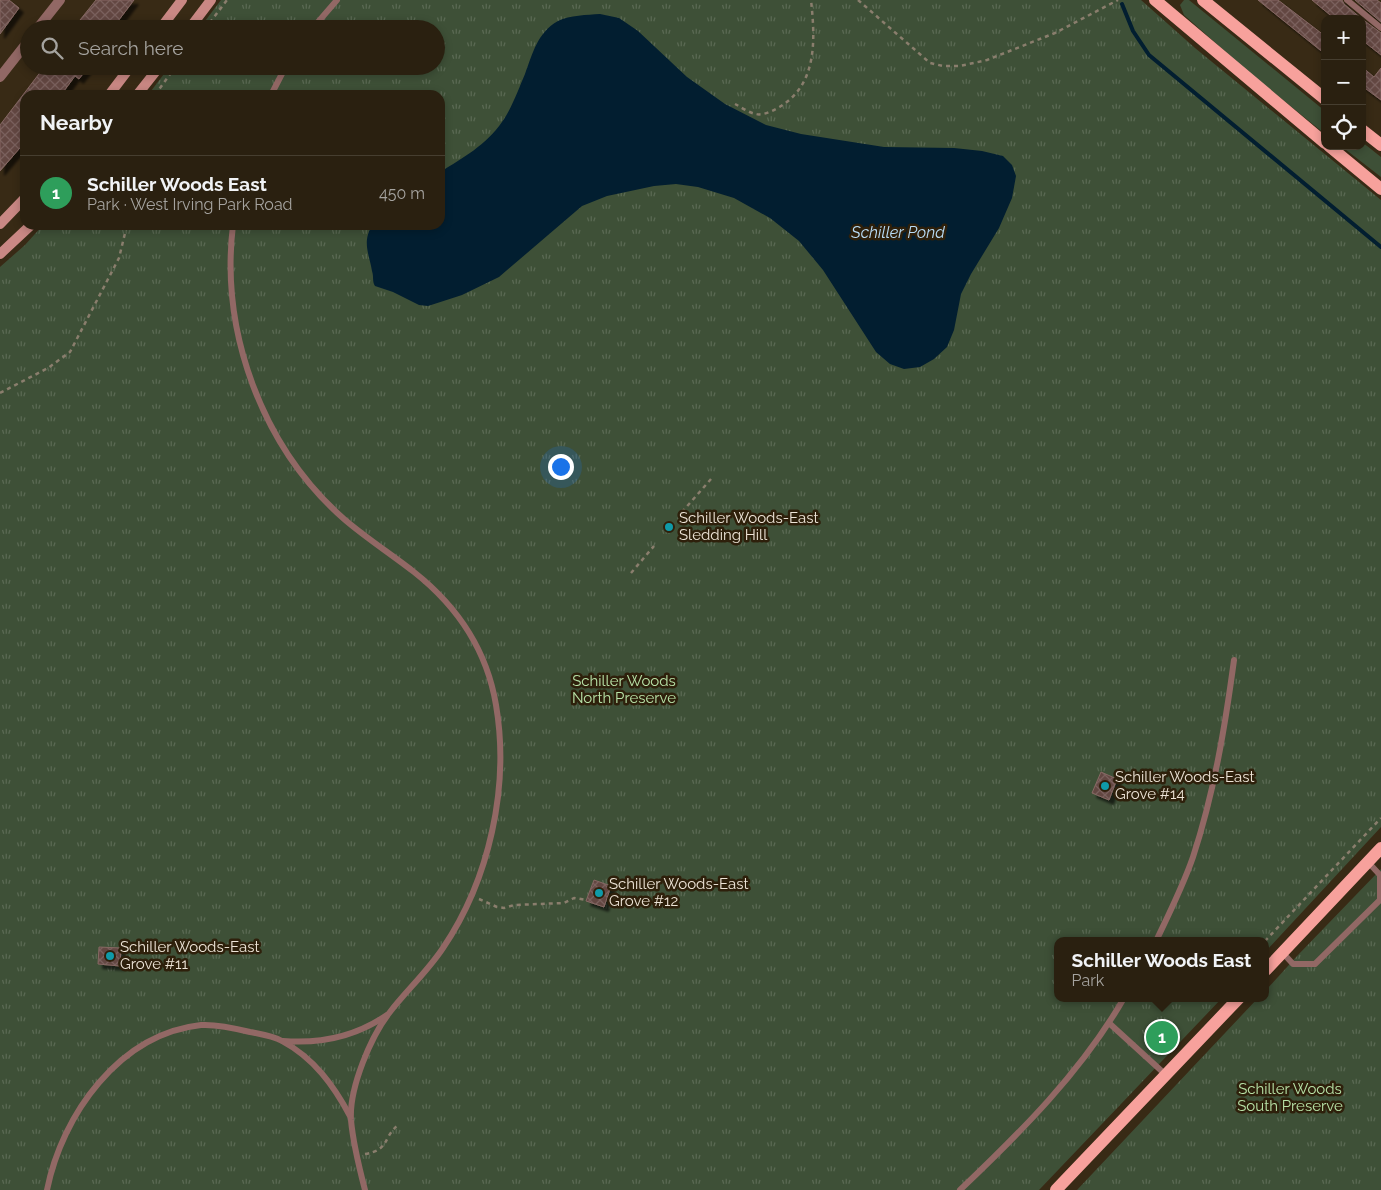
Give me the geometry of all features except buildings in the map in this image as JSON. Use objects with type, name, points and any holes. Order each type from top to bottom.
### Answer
[{"type":"main road","points":[[167,20],[182,0]]},
{"type":"main road","points":[[195,20],[211,0]]},
{"type":"main road","points":[[1203,0],[1321,96]]},
{"type":"main road","points":[[1158,1],[1321,140]]},
{"type":"main road","points":[[113,90],[124,75]]},
{"type":"main road","points":[[142,90],[153,75]]},
{"type":"main road","points":[[1366,133],[1381,145]]},
{"type":"main road","points":[[1334,150],[1381,189]]},
{"type":"main road","points":[[0,224],[20,203]]},
{"type":"main road","points":[[0,254],[26,230]]},
{"type":"main road","points":[[1269,967],[1381,848]]},
{"type":"main road","points":[[1056,1190],[1235,1002]]},
{"type":"street","points":[[44,20],[60,0]]},
{"type":"street","points":[[0,77],[20,51]]},
{"type":"lane","points":[[320,20],[337,0]]},
{"type":"lane","points":[[1347,0],[1381,28]]},
{"type":"lane","points":[[273,90],[281,75]]},
{"type":"lane","points":[[233,230],[231,274],[237,324],[248,371],[256,395],[276,437],[299,470],[327,502],[363,534],[415,572],[451,607],[473,638],[488,672],[495,697],[499,726],[498,787],[494,821],[488,847],[471,895],[459,922],[444,946],[429,968],[390,1012],[378,1030],[362,1063],[353,1099],[351,1118],[365,1190]]},
{"type":"lane","points":[[1158,937],[1182,884],[1203,823],[1220,752],[1234,660]]},
{"type":"lane","points":[[1282,952],[1293,964],[1315,964],[1380,900],[1380,875],[1368,862]]},
{"type":"lane","points":[[960,1190],[988,1164],[1052,1096],[1079,1064],[1109,1023],[1122,1002]]},
{"type":"lane","points":[[47,1190],[59,1150],[78,1111],[93,1089],[106,1075],[137,1050],[153,1040],[201,1025],[217,1025],[237,1028],[281,1040],[312,1042],[360,1031],[390,1012]]},
{"type":"lane","points":[[1109,1023],[1166,1075]]},
{"type":"lane","points":[[281,1040],[318,1068],[341,1099],[351,1118]]},
{"type":"path","points":[[212,20],[227,0]]},
{"type":"path","points":[[735,104],[757,115],[768,112],[788,101],[804,83],[812,60],[811,0]]},
{"type":"path","points":[[858,0],[930,63],[943,66],[960,66],[987,60],[1055,33],[1118,0]]},
{"type":"path","points":[[159,90],[169,75]]},
{"type":"path","points":[[0,393],[48,368],[70,352],[119,258],[126,230]]},
{"type":"path","points":[[682,512],[711,479]]},
{"type":"path","points":[[631,573],[654,546]]},
{"type":"path","points":[[1269,937],[1381,818]]},
{"type":"path","points":[[471,895],[497,907],[504,908],[514,905],[564,903],[574,898],[587,900]]},
{"type":"path","points":[[357,1155],[381,1150],[388,1134],[398,1124]]},
{"type":"green space","name":"Schiller Woods North Preserve","points":[[221,0],[1141,0],[1195,48],[1381,200],[1381,827],[1269,948],[1269,937],[1054,937],[1054,1002],[1218,1002],[1039,1190],[0,1190],[0,267],[38,230],[445,230],[445,90],[152,90],[163,75],[445,75],[445,20],[206,20]]},
{"type":"green space","points":[[1184,0],[1189,0],[1321,108],[1321,131],[1246,70],[1184,15],[1180,5]]},
{"type":"green space","points":[[1366,145],[1381,157],[1381,177],[1346,150],[1366,150]]},
{"type":"green space","name":"Schiller Woods South Preserve","points":[[1381,869],[1381,1190],[1077,1190],[1254,1002],[1269,1002],[1269,987]]},
{"type":"water","name":"Schiller Pond","points":[[600,14],[619,18],[638,31],[687,77],[725,104],[766,125],[801,134],[884,147],[954,148],[982,151],[1003,156],[1012,165],[1016,176],[1012,198],[999,228],[961,294],[954,330],[947,347],[934,359],[920,367],[904,369],[890,364],[876,352],[823,270],[799,241],[770,218],[734,198],[698,187],[676,184],[654,186],[607,196],[582,206],[499,277],[462,295],[428,306],[419,305],[393,292],[375,286],[367,243],[370,230],[445,230],[445,169],[466,156],[489,138],[502,122],[515,99],[533,51],[545,31],[558,21]]},
{"type":"waterway","points":[[1122,4],[1133,31],[1149,55],[1381,247]]},
{"type":"place","name":"Schiller Woods-East Sledding Hill","points":[[669,527]]},
{"type":"place","name":"Schiller Woods-East Grove #14","points":[[1105,786]]},
{"type":"place","name":"Schiller Woods-East Grove #12","points":[[599,893]]},
{"type":"place","name":"Schiller Woods-East Grove #11","points":[[110,956]]},
{"type":"place","name":"Schiller Woods East","points":[[1162,1037]]}]
